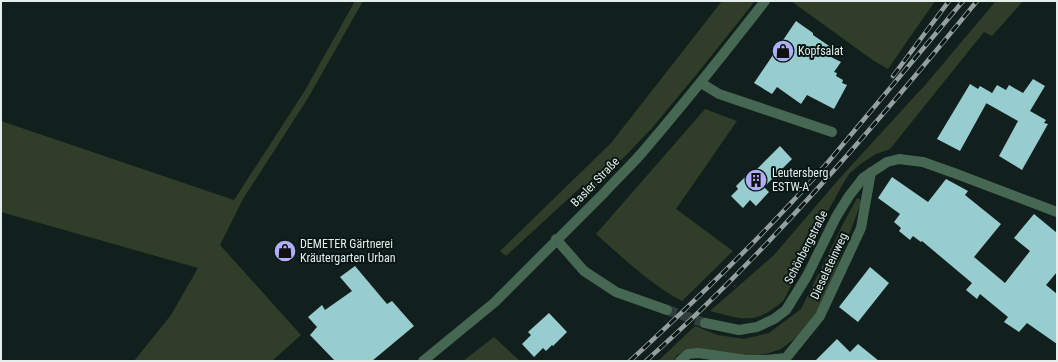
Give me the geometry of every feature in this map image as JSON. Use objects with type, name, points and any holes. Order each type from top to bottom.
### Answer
[{"type":"street","name":"Basler Straße","points":[[423,361],[495,302],[645,150],[701,83],[765,1]]},
{"type":"street","points":[[701,83],[719,94],[832,132]]},
{"type":"street","name":"Schönbergstraße","points":[[705,323],[740,330],[756,327],[774,320],[786,310],[807,276],[836,217],[849,196],[863,178],[887,162],[899,159],[923,162],[1057,212]]},
{"type":"street","name":"Dieselsteinweg","points":[[680,361],[688,354],[698,353],[746,360],[786,358],[820,316],[858,235],[861,228],[871,172]]},
{"type":"street","points":[[556,239],[590,276],[616,292],[667,310]]},
{"type":"green space","points":[[355,1],[363,1],[308,98],[243,199],[220,245],[301,335],[272,361],[134,361],[171,315],[198,268],[1,212],[1,121],[234,200],[304,92]]},
{"type":"green space","points":[[722,1],[755,1],[652,128],[588,195],[580,188],[506,256],[500,251],[611,143]]},
{"type":"green space","points":[[791,1],[935,1],[888,69],[874,61]]},
{"type":"green space","points":[[996,1],[1023,1],[992,36],[984,32],[890,149],[876,154],[850,173],[828,211],[784,300],[765,314],[757,317],[732,317],[710,311],[774,255],[839,179],[926,84]]},
{"type":"green space","points":[[705,109],[737,121],[676,209],[733,251],[682,301],[648,279],[596,234]]},
{"type":"green space","points":[[857,198],[860,199],[861,203],[822,306],[808,326],[793,340],[781,349],[766,354],[747,356],[690,349],[677,355],[673,361],[658,361],[695,326],[718,335],[744,339],[769,333],[801,309]]},
{"type":"green space","points":[[494,337],[520,361],[463,361]]},
{"type":"building","points":[[796,21],[835,50],[831,57],[841,62],[834,72],[837,73],[836,76],[843,80],[842,83],[847,85],[834,109],[807,95],[801,104],[777,87],[772,94],[754,83]]},
{"type":"building","points":[[1033,79],[1045,86],[1030,111],[1046,120],[1044,123],[1048,124],[1022,170],[999,156],[1018,121],[986,103],[997,85],[1006,90],[1009,85],[1023,93]]},
{"type":"building","points":[[970,84],[978,89],[980,86],[992,93],[960,151],[937,139]]},
{"type":"building","name":"Leutersberg ESTW-A","points":[[780,146],[792,159],[764,187],[769,192],[756,206],[750,200],[743,208],[731,196],[738,189],[736,186],[749,173],[751,175]]},
{"type":"building","points":[[892,177],[928,202],[946,179],[968,191],[965,195],[1001,224],[974,257],[1005,283],[1030,251],[1014,238],[1034,214],[1057,233],[1057,272],[1046,285],[1057,294],[1057,344],[1027,323],[1019,332],[1004,322],[1008,317],[980,294],[977,299],[966,290],[972,283],[922,241],[921,242],[913,236],[910,240],[899,231],[901,228],[894,222],[900,214],[878,198]]},
{"type":"building","points":[[355,266],[387,304],[392,301],[414,326],[372,361],[335,361],[310,335],[317,327],[308,317],[322,305],[325,310],[352,291],[340,277]]},
{"type":"building","points":[[870,267],[889,283],[858,322],[839,307]]},
{"type":"building","points":[[549,313],[567,332],[553,346],[552,345],[546,351],[543,348],[534,357],[522,344],[531,335],[528,332]]},
{"type":"building","points":[[837,339],[850,352],[858,344],[879,361],[815,361]]},
{"type":"tunnel","points":[[667,310],[705,323]]},
{"type":"railway","points":[[893,76],[949,1]]},
{"type":"railway","points":[[630,361],[732,264],[781,213],[829,161],[963,1]]},
{"type":"railway","points":[[646,361],[735,276],[819,187],[899,95],[977,1]]},
{"type":"place","name":"Kopfsalat","points":[[783,51]]},
{"type":"place","name":"Leutersberg ESTW-A","points":[[756,180]]},
{"type":"place","name":"DEMETER Gärtnerei Kräutergarten Urban","points":[[285,251]]}]
